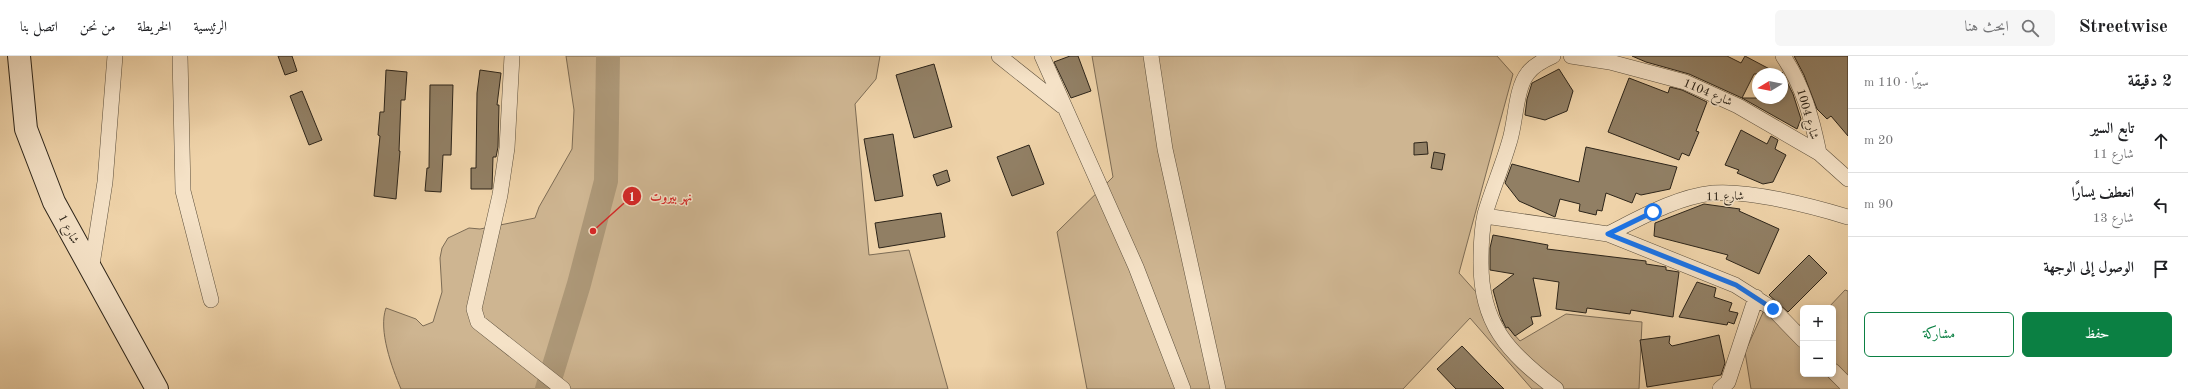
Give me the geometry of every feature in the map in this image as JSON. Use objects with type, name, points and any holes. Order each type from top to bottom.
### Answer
[{"type":"street","name":"شارع 1","points":[[19,56],[26,129],[54,202],[157,389]]},
{"type":"street","points":[[91,271],[105,182],[115,56]]},
{"type":"street","points":[[180,56],[183,191],[210,300]]},
{"type":"street","points":[[512,56],[507,148],[500,195],[474,309],[478,322],[563,389]]},
{"type":"street","points":[[999,56],[1064,108]]},
{"type":"street","points":[[1042,56],[1136,267],[1183,389]]},
{"type":"street","points":[[1151,56],[1165,149],[1218,389]]},
{"type":"street","points":[[1553,56],[1537,64],[1528,72],[1522,83],[1510,141],[1485,216],[1481,249],[1481,284],[1488,314],[1503,342],[1536,374],[1556,389]]},
{"type":"street","name":"شارع 1104","points":[[1571,56],[1610,62],[1685,82],[1738,106],[1819,153],[1848,179]]},
{"type":"street","name":"شارع 1004","points":[[1783,56],[1801,87],[1819,153]]},
{"type":"street","name":"شارع 11","points":[[1608,234],[1687,199],[1712,193],[1738,193],[1826,210],[1848,217]]},
{"type":"street","points":[[1485,216],[1608,234],[1736,285],[1773,309],[1800,337]]},
{"type":"street","points":[[1720,389],[1728,382],[1756,297]]},
{"type":"street","points":[[1836,374],[1848,386]]},
{"type":"shaded area","points":[[566,56],[880,56],[876,79],[855,104],[869,255],[909,250],[948,389],[401,389],[387,349],[384,327],[386,308],[416,319],[423,326],[433,322],[442,292],[440,258],[442,248],[448,238],[469,228],[480,229],[535,218],[539,207],[572,149],[574,110]]},
{"type":"shaded area","points":[[1092,56],[1497,56],[1513,74],[1459,273],[1520,341],[1566,314],[1642,322],[1639,389],[1532,389],[1470,318],[1403,389],[1087,389],[1057,232],[1113,177]]},
{"type":"shaded area","points":[[1845,290],[1848,291],[1848,389],[1751,389],[1745,352],[1765,308],[1800,326],[1800,377],[1836,377],[1836,305],[1831,305]]},
{"type":"building","points":[[278,56],[292,56],[297,71],[285,75]]},
{"type":"building","points":[[1070,56],[1078,56],[1091,91],[1071,98],[1054,62]]},
{"type":"building","points":[[1632,56],[1727,56],[1741,63],[1745,56],[1768,68],[1752,68],[1752,78],[1742,98],[1689,74],[1646,62]]},
{"type":"building","points":[[1794,56],[1848,56],[1848,136],[1831,116],[1827,119],[1817,109],[1804,75]]},
{"type":"building","points":[[934,64],[952,127],[914,138],[896,75]]},
{"type":"building","points":[[1559,69],[1573,91],[1567,111],[1545,120],[1525,115],[1527,99],[1532,83]]},
{"type":"building","points":[[386,70],[407,72],[405,100],[401,100],[400,151],[396,199],[374,196],[380,136],[378,135],[380,112],[384,112]]},
{"type":"building","points":[[480,70],[501,73],[497,105],[499,105],[498,147],[496,157],[493,157],[492,189],[471,189],[471,168],[476,168],[477,93]]},
{"type":"building","points":[[1629,78],[1668,93],[1670,87],[1682,90],[1707,102],[1696,131],[1699,132],[1689,156],[1682,153],[1679,160],[1608,132]]},
{"type":"building","points":[[1788,84],[1793,94],[1801,119],[1797,129],[1753,104],[1788,104]]},
{"type":"building","points":[[430,85],[453,85],[451,155],[443,155],[441,192],[425,191],[427,168],[429,168]]},
{"type":"building","points":[[302,91],[322,140],[309,145],[290,96]]},
{"type":"building","points":[[1742,98],[1752,98],[1752,104]]},
{"type":"building","points":[[1741,130],[1767,144],[1771,136],[1778,140],[1775,149],[1786,155],[1773,182],[1763,184],[1737,173],[1739,170],[1725,165]]},
{"type":"building","points":[[893,134],[903,196],[875,201],[864,139]]},
{"type":"building","points":[[1427,142],[1428,154],[1414,155],[1414,143]]},
{"type":"building","points":[[1029,145],[1044,184],[1012,196],[997,157]]},
{"type":"building","points":[[1586,147],[1677,167],[1670,189],[1641,195],[1636,193],[1632,203],[1606,193],[1602,211],[1597,210],[1596,215],[1579,211],[1580,204],[1560,199],[1555,217],[1519,201],[1505,183],[1512,164],[1579,182]]},
{"type":"building","points":[[1434,152],[1445,154],[1442,170],[1431,168]]},
{"type":"building","points":[[947,170],[950,181],[937,186],[933,175]]},
{"type":"building","points":[[1704,204],[1740,209],[1739,211],[1779,229],[1759,274],[1726,259],[1728,255],[1654,236],[1655,223]]},
{"type":"building","points":[[941,213],[945,237],[879,248],[875,223]]},
{"type":"building","points":[[1493,235],[1548,245],[1547,249],[1646,261],[1646,264],[1666,267],[1666,270],[1679,272],[1673,317],[1631,310],[1630,314],[1587,308],[1586,313],[1556,309],[1559,282],[1533,278],[1541,316],[1531,317],[1533,324],[1515,336],[1508,327],[1506,328],[1500,315],[1493,290],[1514,274],[1490,270],[1490,248]]},
{"type":"building","points":[[1809,255],[1827,273],[1788,312],[1769,295]]},
{"type":"building","points":[[1697,282],[1716,288],[1714,297],[1732,303],[1729,311],[1738,313],[1734,324],[1728,322],[1727,325],[1679,317]]},
{"type":"building","points":[[1719,335],[1725,363],[1721,375],[1647,387],[1640,340],[1670,336],[1669,343],[1672,346]]},
{"type":"building","points":[[1462,346],[1504,389],[1456,389],[1437,369]]},
{"type":"waterway","points":[[547,389],[579,284],[606,181],[608,56]]},
{"type":"place","name":"نهر بيروت","points":[[593,231]]},
{"type":"route","points":[[1653,212],[1608,234],[1736,285],[1773,309]]}]
